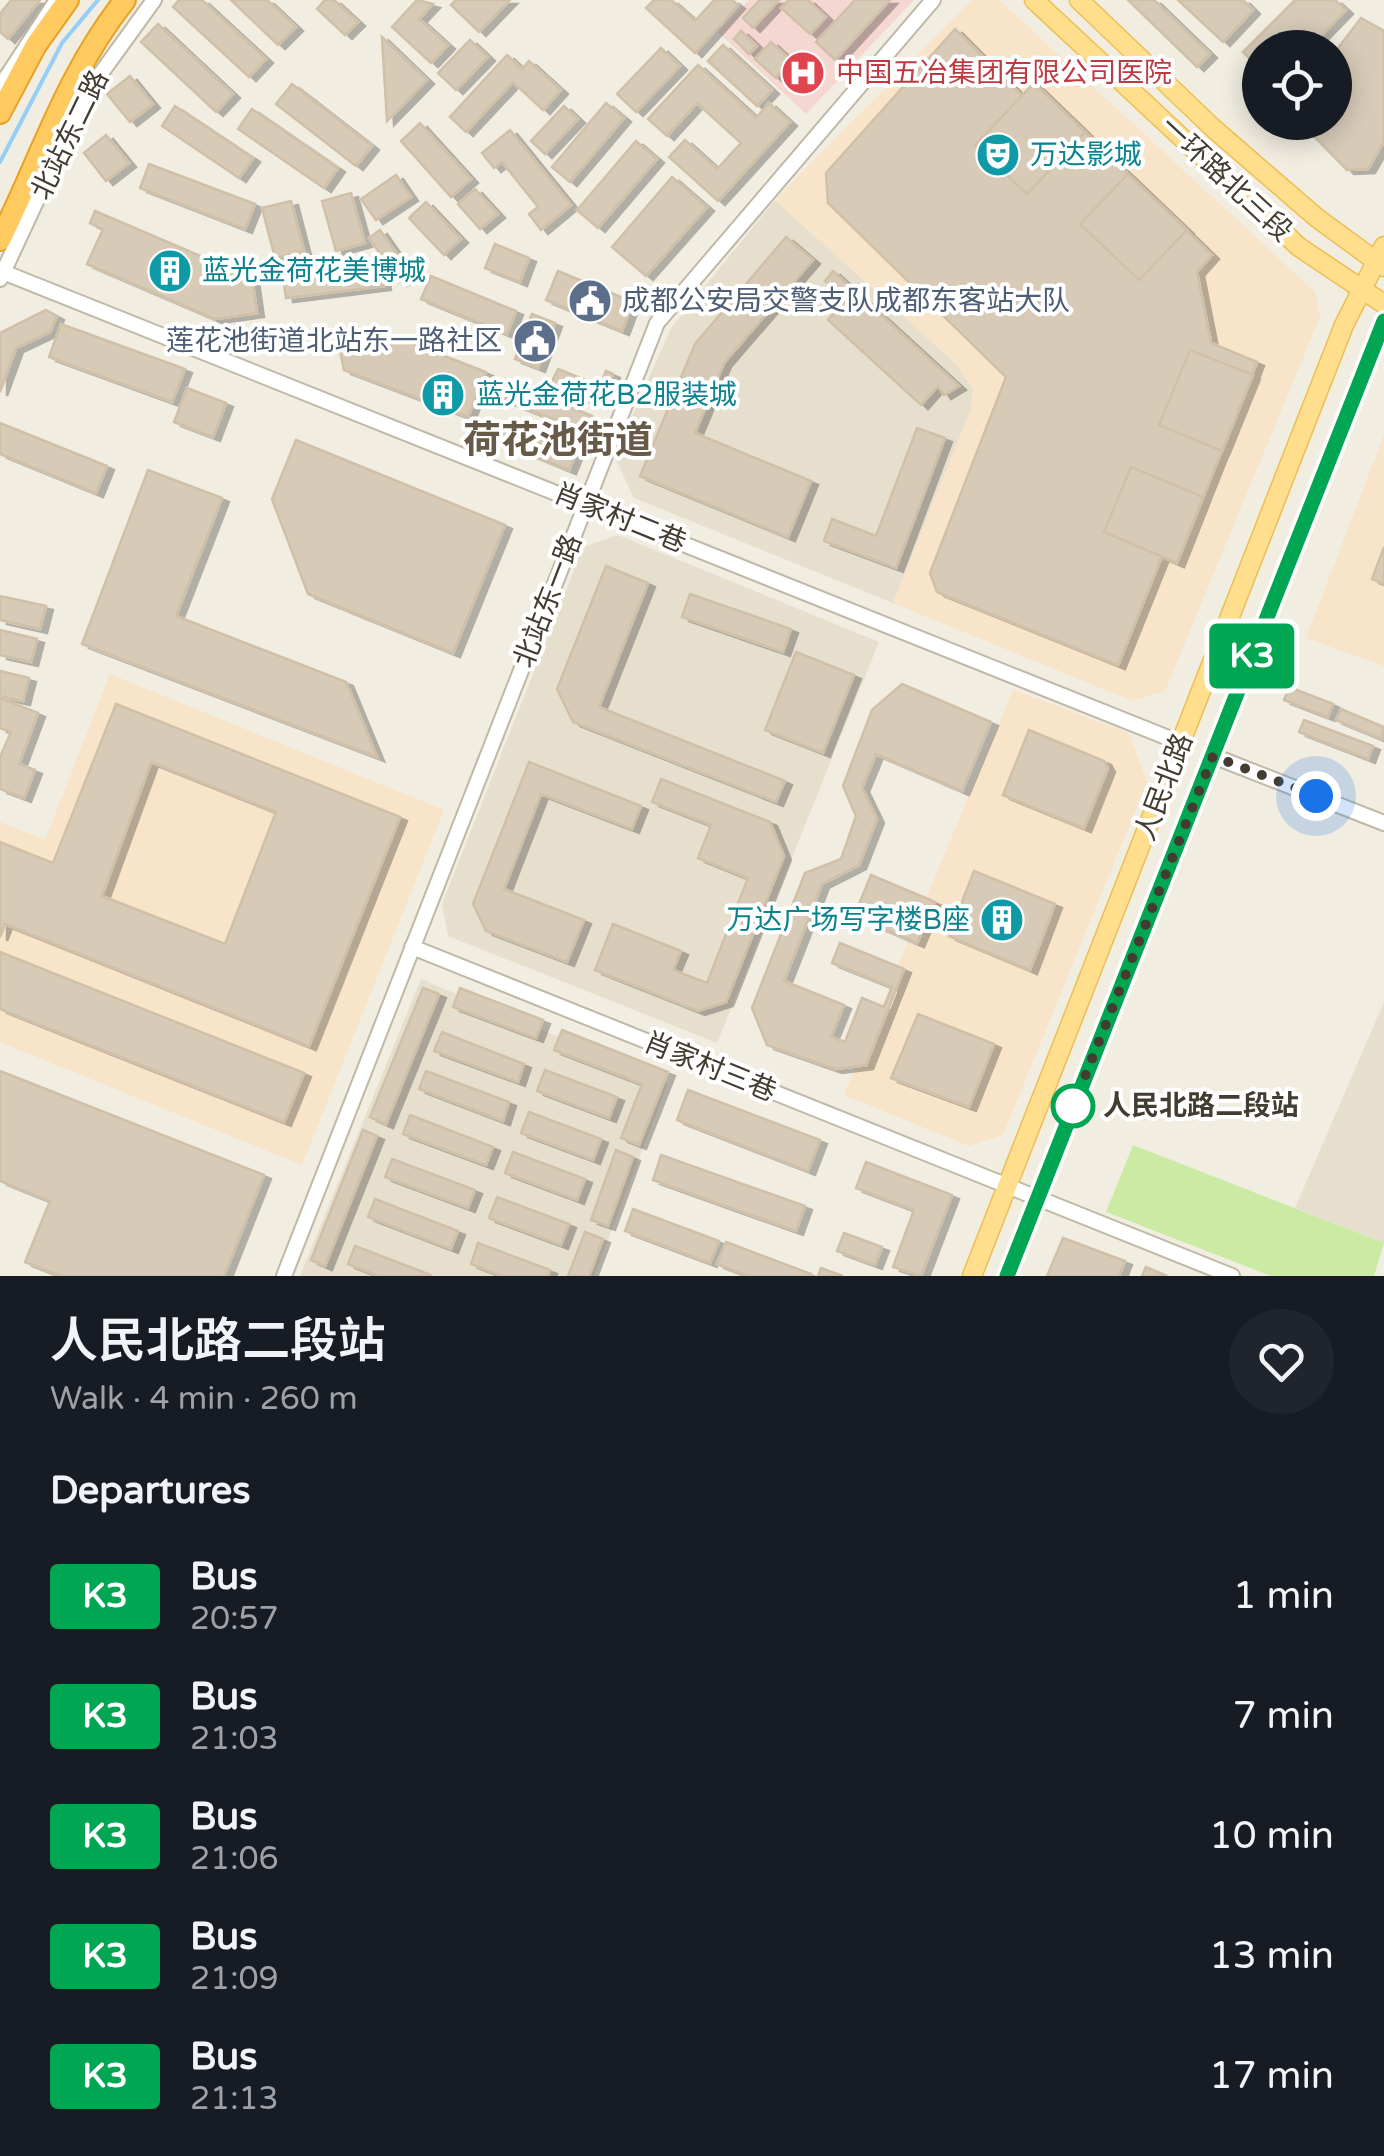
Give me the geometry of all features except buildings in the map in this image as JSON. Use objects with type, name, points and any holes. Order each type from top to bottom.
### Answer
[{"type":"highway","points":[[0,113],[36,44],[68,0]]},
{"type":"highway","points":[[0,240],[76,69],[125,0]]},
{"type":"main road","name":"一环路北三段","points":[[1034,0],[1299,246],[1384,304]]},
{"type":"main road","name":"一环路北三段","points":[[1079,0],[1213,128],[1381,259]]},
{"type":"main road","name":"人民北路","points":[[972,1276],[1360,291],[1381,259]]},
{"type":"main road","name":"人民北路","points":[[1006,1276],[1384,322]]},
{"type":"street","points":[[0,87],[57,0]]},
{"type":"street","name":"北站东二路","points":[[2,275],[86,94],[154,0]]},
{"type":"street","name":"北站东一路","points":[[284,1276],[646,346],[666,308],[934,0]]},
{"type":"street","name":"肖家村二巷","points":[[2,275],[1181,742]]},
{"type":"street","points":[[1213,756],[1384,823]]},
{"type":"street","name":"肖家村三巷","points":[[412,947],[1232,1276]]},
{"type":"shaded area","name":"中国五冶集团有限公司医院","points":[[749,0],[914,0],[806,114],[718,32]]},
{"type":"shaded area","points":[[972,0],[999,0],[1315,292],[1320,317],[1165,691],[1132,701],[893,603],[971,409],[973,388],[954,362],[775,200]]},
{"type":"shaded area","points":[[775,200],[954,362],[974,388],[971,409],[893,603],[634,498],[614,456],[671,328]]},
{"type":"shaded area","points":[[1384,435],[1384,666],[1306,638]]},
{"type":"shaded area","points":[[618,535],[879,642],[717,1043],[448,936],[442,904],[583,547]]},
{"type":"shaded area","points":[[110,674],[444,810],[302,1165],[0,1042],[0,822],[45,840]]},
{"type":"shaded area","points":[[1013,690],[1129,733],[1147,782],[1003,1135],[969,1146],[844,1095]]},
{"type":"shaded area","points":[[421,979],[668,1083],[594,1276],[300,1276]]},
{"type":"shaded area","points":[[1384,1002],[1384,1243],[1295,1208]]},
{"type":"green space","points":[[1133,1145],[1384,1243],[1374,1276],[1271,1276],[1106,1212]]},
{"type":"waterway","points":[[0,162],[62,43],[98,0]]},
{"type":"bus line","name":"K3","points":[[1007,1276],[1384,321]]},
{"type":"place","name":"中国五冶集团有限公司医院","points":[[803,73]]},
{"type":"place","name":"万达影城","points":[[998,155]]},
{"type":"place","name":"蓝光金荷花美博城","points":[[170,271]]},
{"type":"place","name":"成都公安局交警支队成都东客站大队","points":[[590,301]]},
{"type":"place","name":"莲花池街道北站东一路社区","points":[[535,341]]},
{"type":"place","name":"蓝光金荷花B2服装城","points":[[443,395]]},
{"type":"place","name":"万达广场写字楼B座","points":[[1002,920]]},
{"type":"place","name":"人民北路二段站","points":[[1073,1106]]},
{"type":"district","name":"荷花池街道","points":[[558,441]]},
{"type":"route","points":[[1073,1106],[1066,1124],[1213,756],[1316,796]]}]
